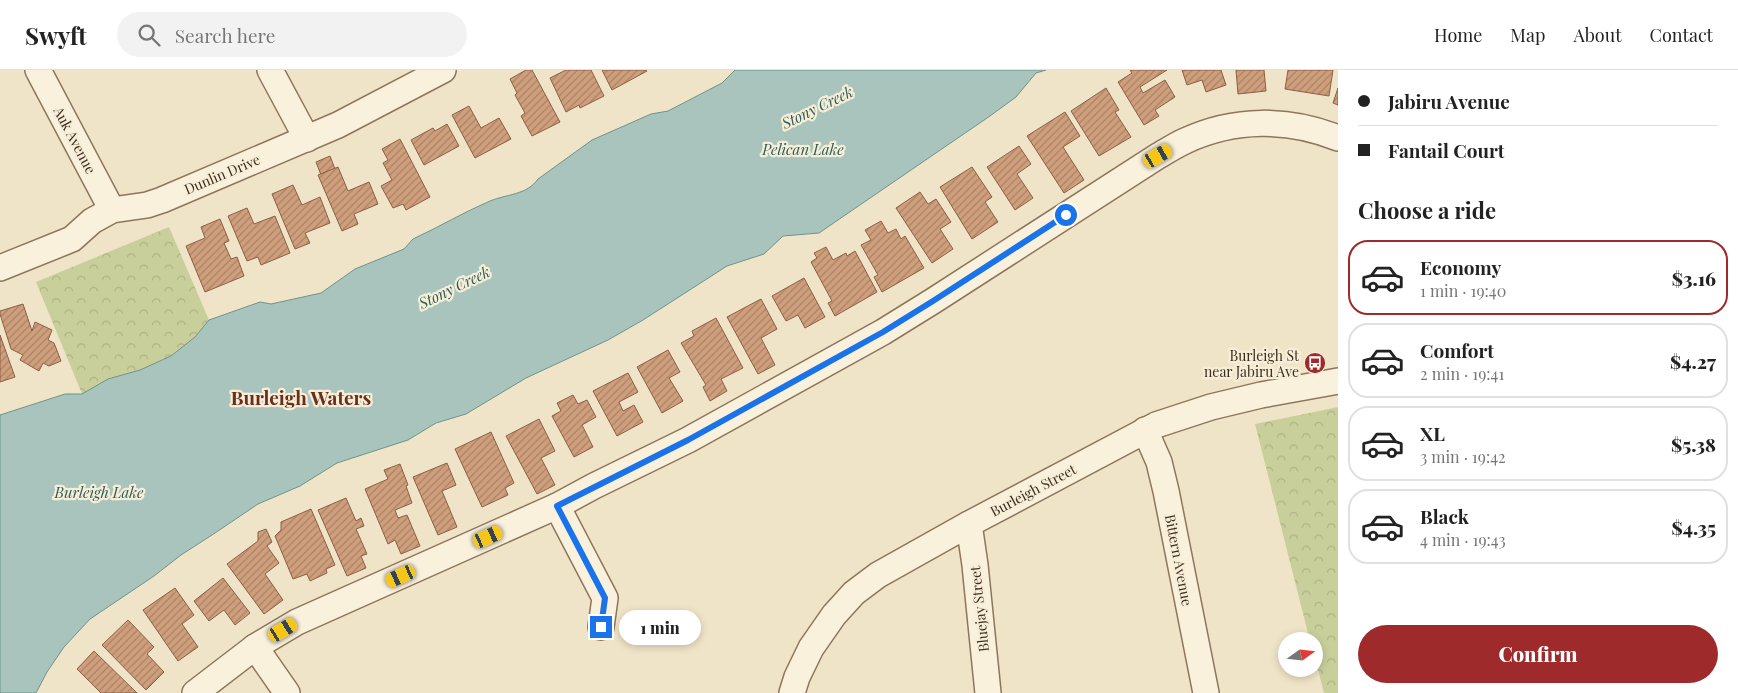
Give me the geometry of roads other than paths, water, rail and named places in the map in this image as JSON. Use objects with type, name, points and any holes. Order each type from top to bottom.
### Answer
[{"type":"street","name":"Auk Avenue","points":[[38,70],[112,210]]},
{"type":"street","points":[[270,70],[307,139]]},
{"type":"street","name":"Dunlin Drive","points":[[0,268],[72,239],[92,221],[112,210],[147,205],[162,200],[307,139],[356,116],[443,70]]},
{"type":"street","points":[[195,693],[255,647],[297,622],[557,506],[688,440],[883,332],[1158,156],[1185,141],[1206,132],[1235,125],[1266,123],[1296,125],[1338,138]]},
{"type":"street","name":"Burleigh Street","points":[[792,693],[797,677],[811,648],[834,615],[854,593],[878,576],[969,524],[1145,430],[1172,418],[1210,407],[1338,381]]},
{"type":"street","name":"Bittern Avenue","points":[[1145,430],[1159,462],[1166,491],[1206,693]]},
{"type":"street","points":[[557,506],[605,598],[601,627]]},
{"type":"street","name":"Bluejay Street","points":[[969,524],[988,693]]},
{"type":"street","points":[[255,647],[287,693]]},
{"type":"water","name":"Burleigh Lake","points":[[735,70],[1046,70],[1036,73],[1016,97],[990,116],[819,233],[783,236],[764,254],[727,266],[608,340],[526,378],[466,414],[436,423],[408,440],[337,463],[300,486],[258,504],[90,619],[64,647],[47,672],[36,693],[0,693],[0,415],[65,394],[82,394],[108,379],[140,370],[171,356],[195,337],[209,320],[260,302],[271,304],[321,293],[355,269],[404,249],[413,239],[490,201],[528,188],[592,140],[651,114],[668,111],[722,83]]},
{"type":"place","name":"Burleigh St near Jabiru Ave","points":[[1315,363]]},
{"type":"district","name":"Burleigh Waters","points":[[301,397]]},
{"type":"water label","name":"Stony Creek","points":[[817,107]]},
{"type":"water label","name":"Pelican Lake","points":[[803,149]]},
{"type":"water label","name":"Stony Creek","points":[[454,287]]}]
